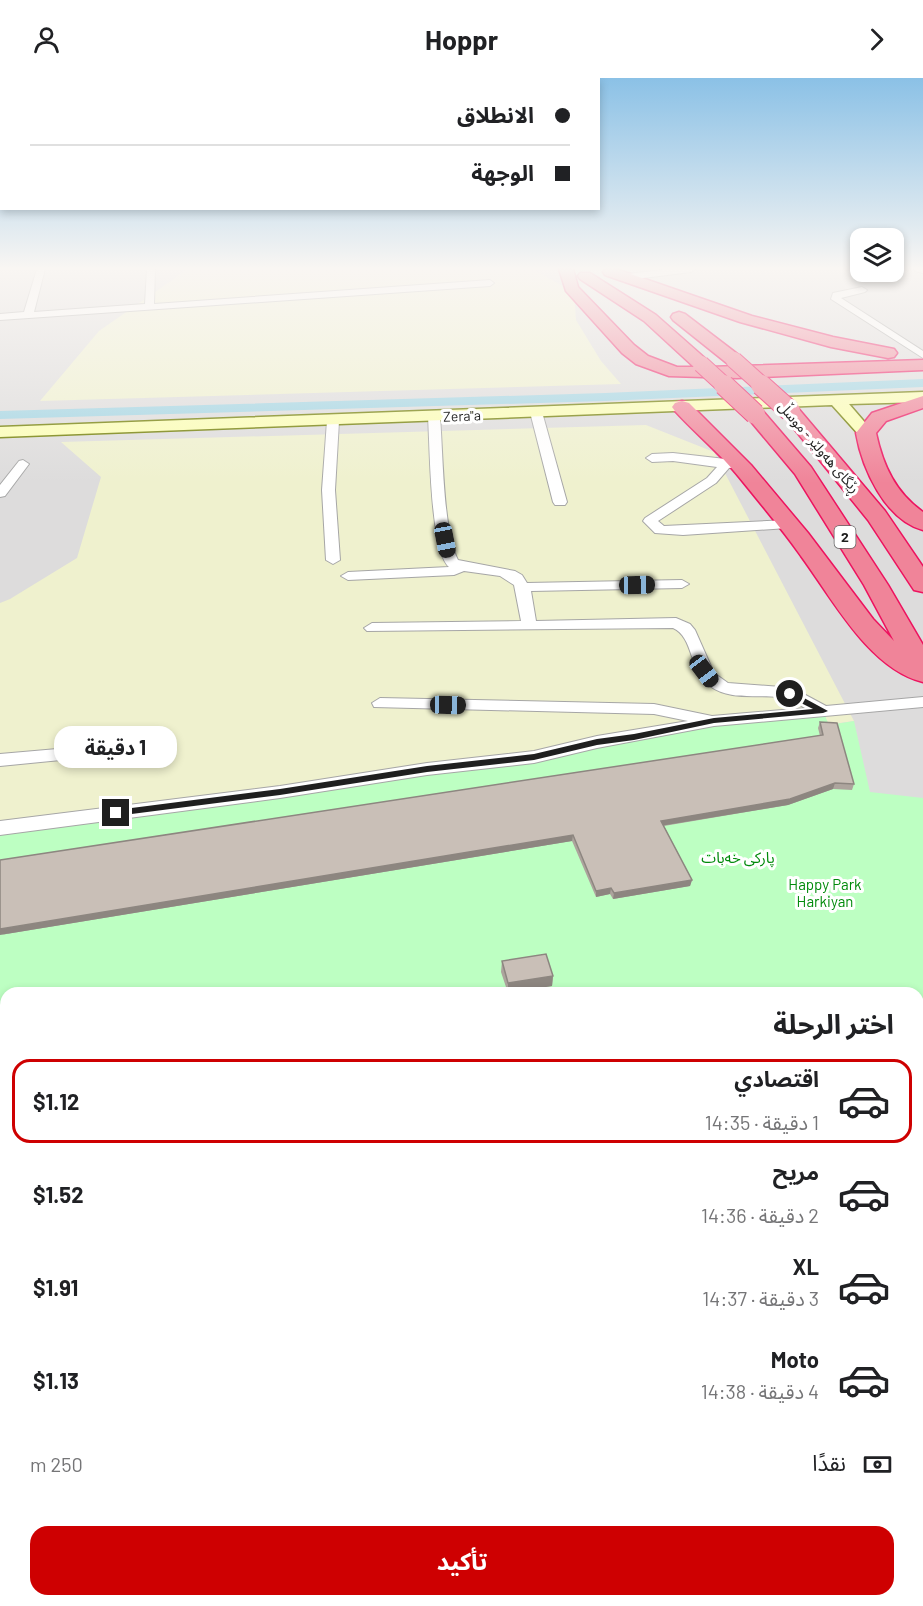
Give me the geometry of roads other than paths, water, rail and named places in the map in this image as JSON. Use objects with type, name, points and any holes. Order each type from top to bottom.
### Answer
[{"type":"highway","points":[[620,340],[642,360],[675,372],[737,374],[923,365]]},
{"type":"highway","name":"ڕێگای هەولێر - موسڵ","points":[[675,340],[755,414],[804,471],[876,585],[923,669]]},
{"type":"highway","name":"ڕێگای هەولێر - موسڵ","points":[[708,340],[734,360],[790,411],[877,516],[923,585]]},
{"type":"highway","points":[[828,340],[864,349],[923,356]]},
{"type":"highway","points":[[923,402],[879,417],[866,434],[868,450],[877,474],[889,494],[923,523]]},
{"type":"highway","points":[[682,407],[788,524],[880,644],[898,660],[923,674]]},
{"type":"street","points":[[899,340],[923,356]]},
{"type":"street","name":"Zera\"a","points":[[0,432],[923,397]]},
{"type":"street","points":[[837,401],[866,434]]},
{"type":"street","points":[[536,412],[560,502]]},
{"type":"street","points":[[435,417],[442,524],[448,557],[452,563],[461,567],[508,573],[519,579],[524,587],[529,626]]},
{"type":"street","points":[[333,421],[327,482],[333,560]]},
{"type":"street","points":[[652,458],[667,455],[732,464]]},
{"type":"street","points":[[0,493],[22,464]]},
{"type":"street","points":[[732,464],[705,485],[650,521],[660,530],[682,531],[788,524]]},
{"type":"street","points":[[348,576],[454,571],[461,567]]},
{"type":"street","points":[[524,587],[682,584]]},
{"type":"street","points":[[372,628],[676,623],[691,630],[704,671],[712,682],[729,690],[764,689],[790,694],[823,711]]},
{"type":"street","points":[[0,828],[280,792],[427,769],[534,757],[597,742],[714,721],[923,702]]},
{"type":"street","points":[[380,703],[654,709],[714,721]]},
{"type":"street","points":[[0,760],[126,749]]},
{"type":"waterway","points":[[0,415],[605,397],[923,383]]},
{"type":"park label","name":"پارکی خەبات","points":[[738,858]]},
{"type":"park label","name":"Happy Park Harkiyan","points":[[825,894]]}]
